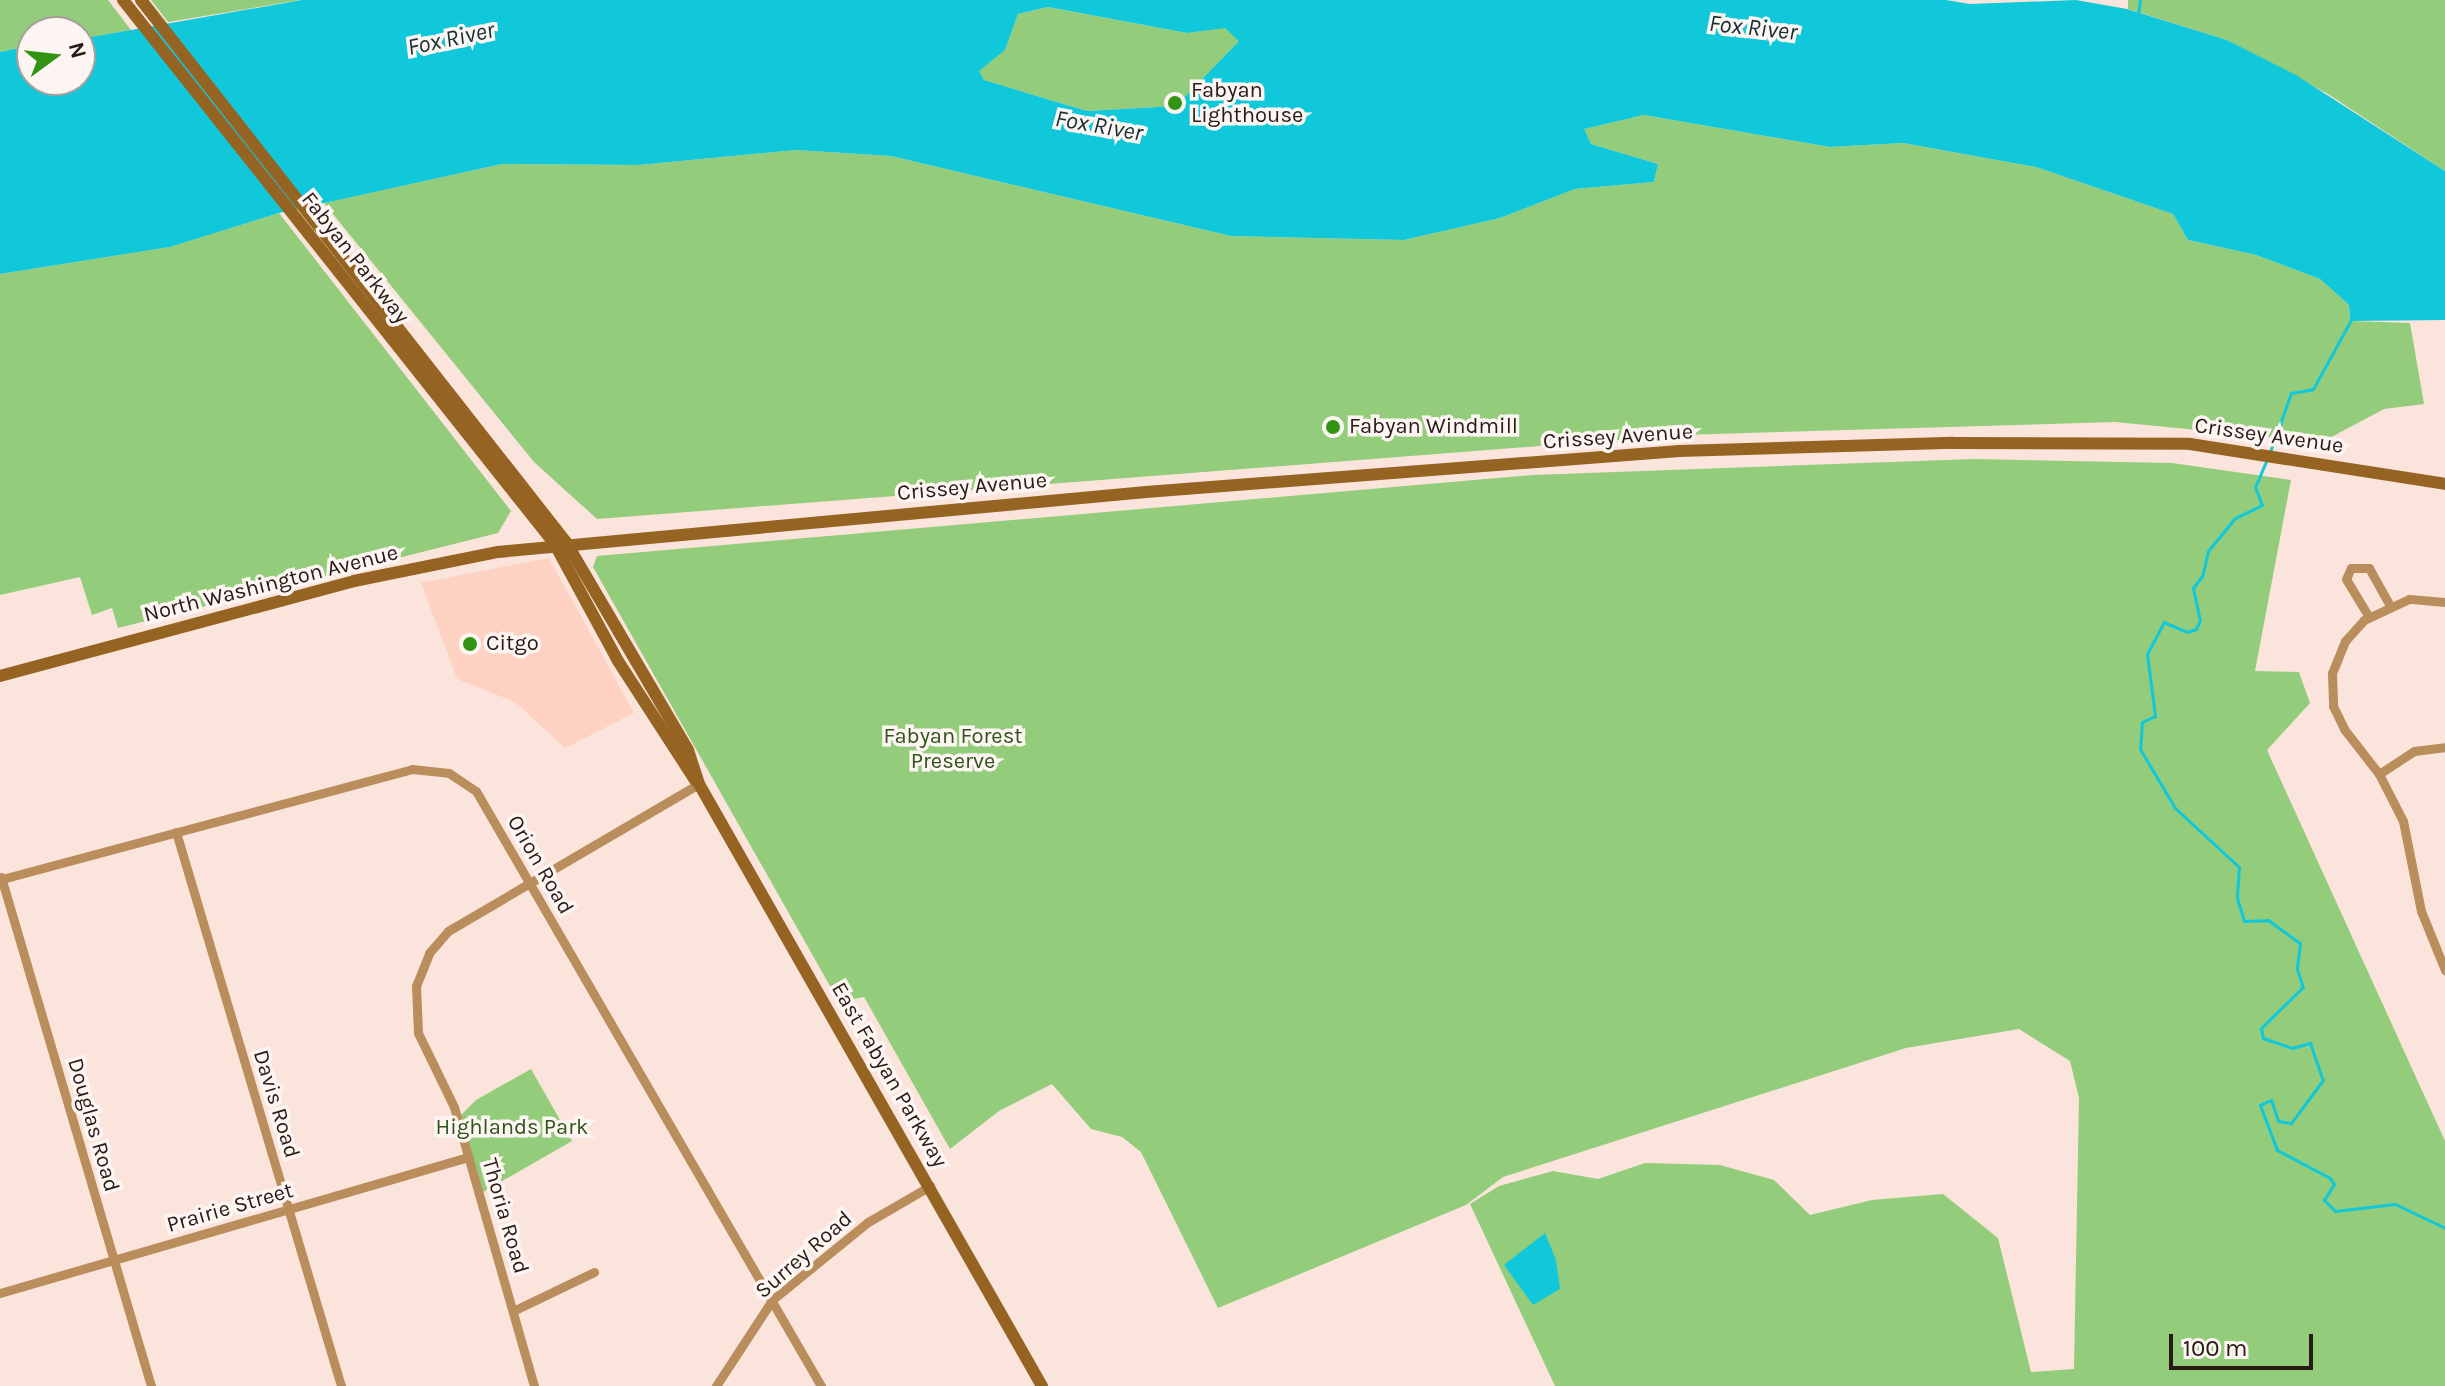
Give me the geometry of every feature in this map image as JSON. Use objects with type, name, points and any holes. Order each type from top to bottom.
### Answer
[{"type":"main road","name":"Fabyan Parkway","points":[[123,0],[458,411]]},
{"type":"main road","name":"Fabyan Parkway","points":[[141,0],[560,543]]},
{"type":"main road","name":"Crissey Avenue","points":[[560,543],[1679,451],[1953,443],[2190,444],[2445,484]]},
{"type":"main road","name":"North Washington Avenue","points":[[0,676],[354,581],[560,543]]},
{"type":"main road","name":"East Fabyan Parkway","points":[[560,543],[672,751],[699,784],[1042,1386]]},
{"type":"street","points":[[2369,617],[2346,579],[2351,568],[2369,568],[2389,604]]},
{"type":"street","points":[[2445,602],[2409,599],[2389,604],[2369,617],[2341,652],[2332,673],[2333,706],[2379,774],[2403,821],[2445,970]]},
{"type":"street","points":[[2379,774],[2414,751],[2445,747]]},
{"type":"street","name":"Orion Road","points":[[1,876],[412,769],[447,771],[476,791],[821,1386]]},
{"type":"street","name":"Thoria Road","points":[[534,1386],[454,1107],[418,1033],[416,986],[429,953],[448,931],[699,784]]},
{"type":"street","name":"Davis Road","points":[[176,832],[341,1386]]},
{"type":"street","name":"Douglas Road","points":[[1,876],[151,1386]]},
{"type":"street","name":"Prairie Street","points":[[0,1293],[469,1157]]},
{"type":"street","name":"Surrey Road","points":[[716,1386],[772,1300],[868,1222],[930,1186]]},
{"type":"street","points":[[513,1311],[594,1272]]},
{"type":"shaded area","points":[[549,558],[634,713],[565,748],[515,702],[457,679],[421,583]]},
{"type":"green space","points":[[0,0],[108,0],[131,30],[96,36],[96,16],[16,16],[16,48],[0,52]]},
{"type":"green space","points":[[151,0],[301,0],[168,22]]},
{"type":"green space","points":[[2128,0],[2445,0],[2445,171],[2328,94],[2227,40],[2128,9]]},
{"type":"green space","points":[[1048,7],[1187,33],[1225,27],[1240,40],[1176,106],[1087,111],[984,80],[978,71],[1005,50],[1018,14]]},
{"type":"green space","points":[[1644,115],[1830,147],[1903,143],[2036,167],[2173,214],[2188,240],[2256,255],[2320,279],[2349,305],[2350,321],[2410,323],[2424,404],[2384,409],[2322,442],[2115,422],[1682,435],[597,519],[534,462],[324,203],[502,164],[639,165],[796,150],[891,156],[1231,236],[1404,240],[1500,218],[1575,189],[1654,182],[1658,164],[1591,144],[1583,129]]},
{"type":"green space","points":[[279,213],[511,511],[498,533],[118,628],[112,608],[92,615],[80,577],[0,595],[0,274],[170,247]]},
{"type":"green space","name":"Fabyan Forest Preserve","points":[[1974,459],[2172,463],[2291,480],[2255,671],[2299,672],[2310,703],[2267,750],[2445,1141],[2445,1386],[1555,1386],[1470,1204],[1499,1186],[1553,1171],[1598,1179],[1645,1163],[1720,1165],[1774,1180],[1810,1215],[1872,1200],[1943,1194],[1998,1238],[2031,1372],[2074,1369],[2079,1098],[2070,1061],[2019,1029],[1906,1048],[1503,1177],[1466,1205],[1218,1308],[1141,1152],[1122,1137],[1091,1129],[1052,1084],[999,1111],[950,1149],[864,997],[839,1002],[593,567],[597,556],[1533,475]]},
{"type":"green space","name":"Highlands Park","points":[[531,1069],[572,1141],[483,1192],[461,1115],[476,1100]]},
{"type":"water","name":"Fox River","points":[[302,0],[1946,0],[1970,4],[2076,0],[2127,9],[2227,40],[2296,75],[2445,171],[2445,320],[2350,321],[2349,305],[2320,279],[2256,255],[2188,240],[2173,214],[2036,167],[1903,143],[1830,147],[1644,115],[1584,129],[1591,144],[1658,164],[1654,182],[1575,189],[1500,218],[1404,240],[1231,236],[891,156],[796,150],[639,165],[502,164],[279,213],[170,247],[0,274],[0,52],[16,48],[16,96],[96,96],[96,36]],"holes":[[[1048,7],[1187,33],[1225,28],[1239,41],[1176,106],[1087,111],[984,80],[979,71],[1005,50],[1018,14]]]},
{"type":"water","points":[[1545,1233],[1556,1260],[1560,1289],[1533,1305],[1504,1265]]},
{"type":"waterway","points":[[2138,16],[2140,0]]},
{"type":"waterway","points":[[2270,452],[2291,393],[2313,389],[2351,320]]},
{"type":"waterway","points":[[2267,459],[2255,487],[2262,505],[2235,518],[2208,551],[2202,576],[2193,588],[2200,620],[2196,629],[2187,632],[2164,622],[2147,654],[2155,716],[2142,722],[2140,749],[2175,808],[2239,867],[2237,898],[2244,921],[2268,920],[2300,943],[2297,969],[2303,987],[2261,1028],[2263,1038],[2292,1048],[2310,1043],[2323,1080],[2291,1123],[2278,1121],[2271,1100],[2260,1105],[2277,1150],[2330,1178],[2334,1184],[2324,1200],[2335,1211],[2395,1204],[2445,1228]]},
{"type":"place","name":"Fabyan Lighthouse","points":[[1175,103]]},
{"type":"place","name":"Fabyan Windmill","points":[[1333,427]]},
{"type":"place","name":"Citgo","points":[[470,644]]}]
